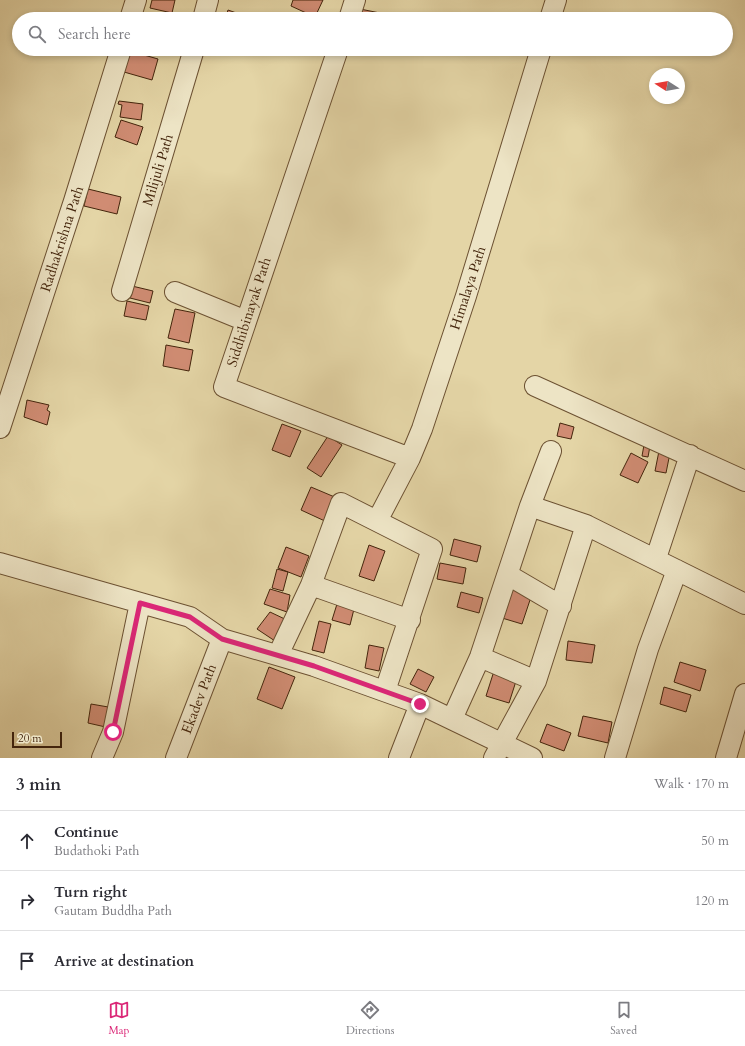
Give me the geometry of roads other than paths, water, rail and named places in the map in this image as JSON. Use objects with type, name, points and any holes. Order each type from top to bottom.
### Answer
[{"type":"street","points":[[132,12],[136,0]]},
{"type":"street","points":[[205,12],[208,0]]},
{"type":"street","points":[[351,12],[355,0]]},
{"type":"street","points":[[552,12],[556,0]]},
{"type":"street","name":"Radhakrishna Path","points":[[0,428],[74,201],[119,56]]},
{"type":"street","name":"Milijuli Path","points":[[122,291],[192,56]]},
{"type":"street","name":"Siddhibinayak Path","points":[[336,56],[224,387],[410,458]]},
{"type":"street","name":"Himalaya Path","points":[[377,521],[410,458],[422,429],[466,296],[539,56]]},
{"type":"street","points":[[175,292],[246,321]]},
{"type":"street","points":[[535,386],[745,481]]},
{"type":"street","points":[[452,719],[480,658],[530,506],[551,451]]},
{"type":"street","points":[[656,558],[690,455]]},
{"type":"street","points":[[278,655],[311,585],[341,503],[432,549],[386,691]]},
{"type":"street","points":[[530,506],[586,525],[656,558],[745,604]]},
{"type":"street","points":[[498,751],[536,681],[586,525]]},
{"type":"street","points":[[0,562],[190,617],[222,639],[314,666],[420,704],[452,719],[498,751],[532,758]]},
{"type":"street","points":[[615,758],[648,649],[677,570]]},
{"type":"street","points":[[508,575],[561,606]]},
{"type":"street","points":[[311,585],[410,620]]},
{"type":"street","points":[[102,758],[113,732],[140,603]]},
{"type":"street","name":"Ekadev Path","points":[[176,758],[222,639]]},
{"type":"street","points":[[480,658],[536,681]]},
{"type":"street","points":[[726,758],[745,694]]},
{"type":"street","points":[[398,758],[420,704]]}]
